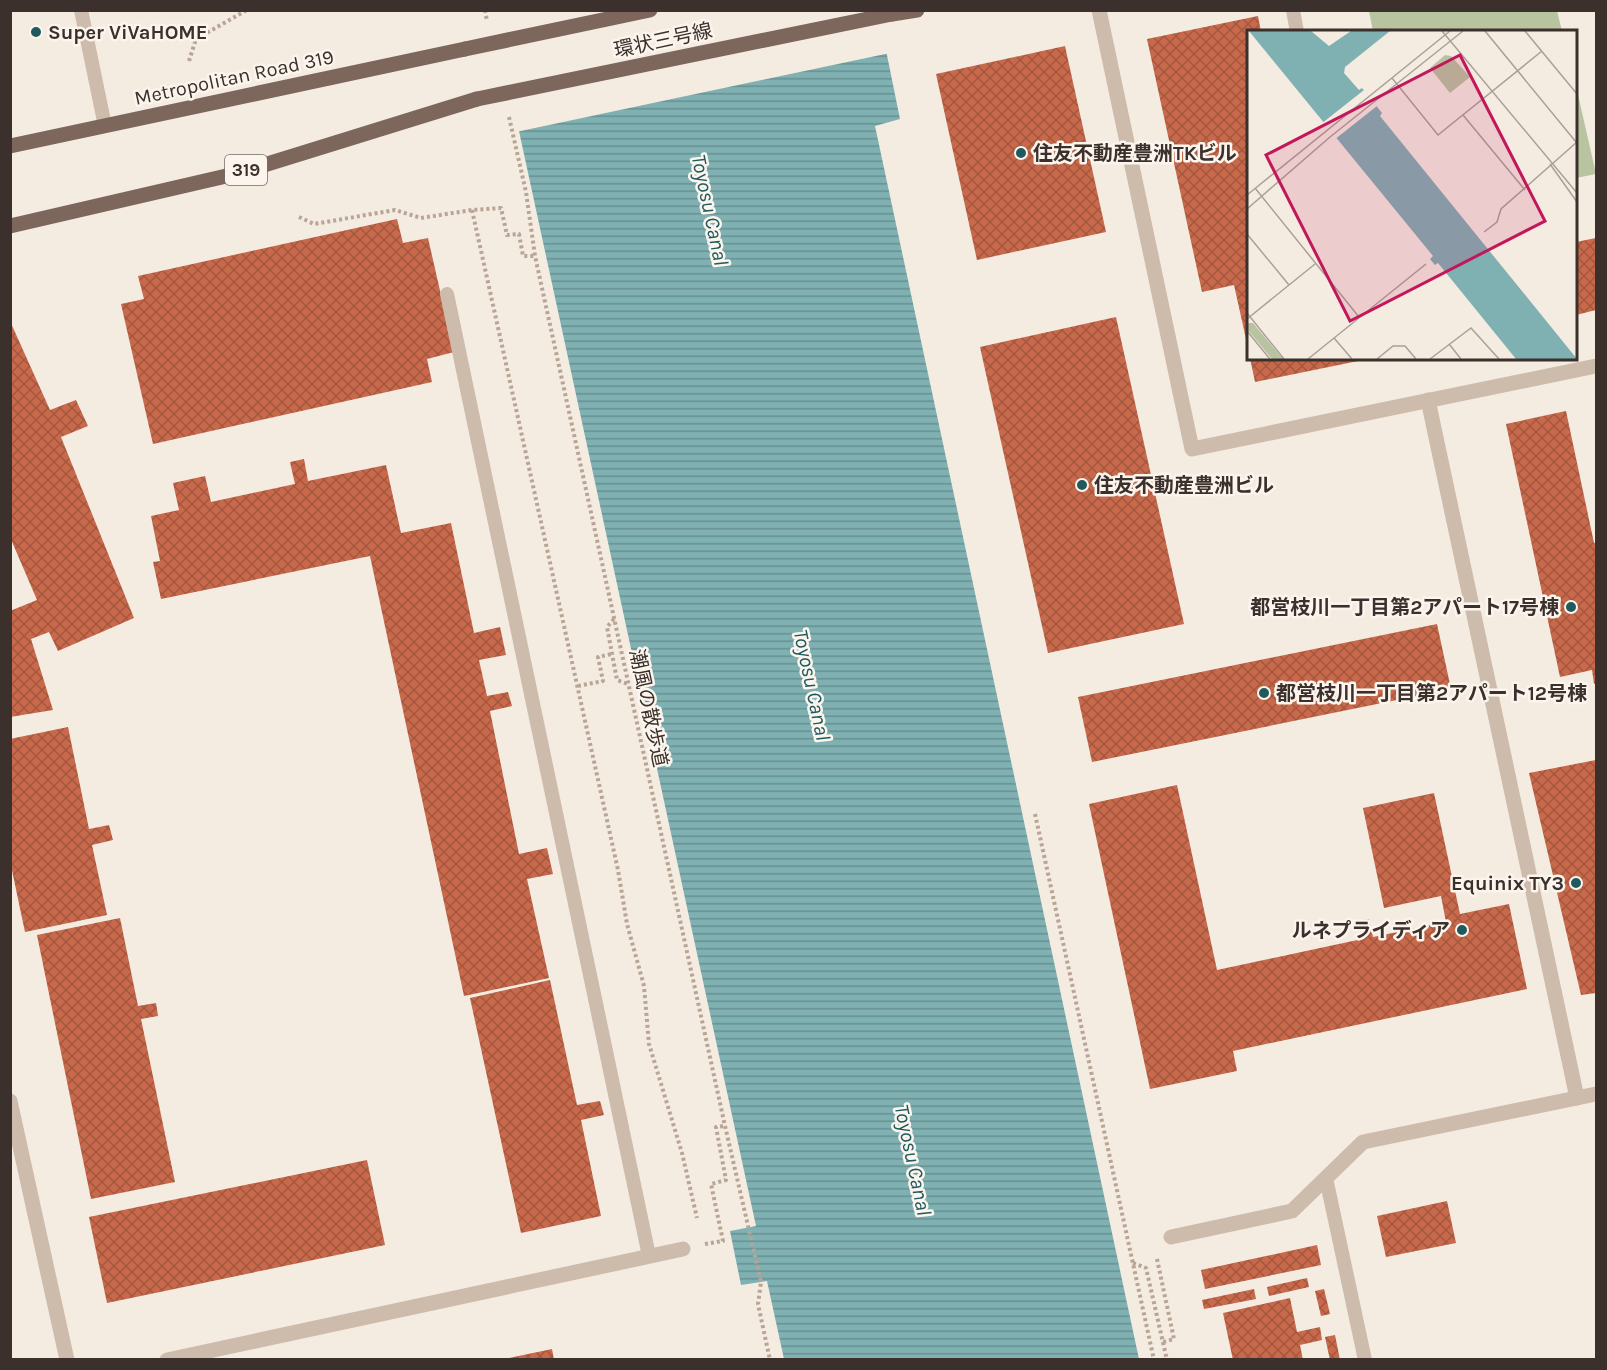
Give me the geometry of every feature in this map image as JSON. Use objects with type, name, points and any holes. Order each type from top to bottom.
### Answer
[{"type":"main road","name":"環状三号線","points":[[465,49],[650,10]]},
{"type":"main road","name":"環状三号線","points":[[10,226],[235,174],[477,99],[917,10]]},
{"type":"main road","name":"Metropolitan Road 319","points":[[10,146],[465,49]]},
{"type":"street","points":[[1099,10],[1192,449],[1596,366]]},
{"type":"street","points":[[1428,400],[1577,1098]]},
{"type":"street","points":[[1171,1237],[1292,1211],[1363,1142],[1596,1094]]},
{"type":"street","points":[[10,1101],[17,1159],[67,1359]]},
{"type":"street","points":[[167,1359],[683,1249]]},
{"type":"lane","points":[[81,10],[105,126]]},
{"type":"lane","points":[[1293,10],[1297,30]]},
{"type":"lane","points":[[447,294],[649,1256]]},
{"type":"lane","points":[[1326,1178],[1365,1359]]},
{"type":"path","points":[[189,61],[196,39],[247,10]]},
{"type":"path","name":"潮風の散歩道","points":[[526,192],[535,256],[761,1281],[758,1304],[770,1359]]},
{"type":"path","points":[[299,217],[314,224],[395,210],[421,218],[501,208],[507,235],[519,234],[523,256],[535,256]]},
{"type":"path","points":[[472,210],[618,870],[627,924],[644,986],[649,1044],[682,1153],[697,1218]]},
{"type":"path","points":[[614,619],[607,627],[617,680],[628,684]]},
{"type":"path","points":[[578,686],[603,681],[598,657],[612,654]]},
{"type":"path","points":[[1035,814],[1154,1359]]},
{"type":"path","points":[[703,1245],[723,1242],[711,1184],[726,1180],[716,1127],[725,1126]]},
{"type":"path","points":[[1157,1259],[1174,1340],[1163,1342]]},
{"type":"path","points":[[1133,1263],[1146,1268],[1167,1359]]},
{"type":"green space","points":[[1369,11],[1557,11],[1562,30],[1373,30]]},
{"type":"green space","points":[[1577,90],[1596,174],[1577,178]]},
{"type":"water","name":"Toyosu Canal","points":[[493,11],[878,11],[900,119],[875,126],[1139,1359],[784,1359],[767,1281],[741,1285],[730,1231],[756,1226]]},
{"type":"pier","points":[[490,10],[881,10],[890,53],[516,132]]},
{"type":"building","points":[[1258,16],[1261,30],[1247,30],[1247,344],[1234,285],[1202,292],[1147,39]]},
{"type":"building","name":"住友不動産豊洲TKビル","points":[[1065,46],[1106,232],[977,260],[936,74]]},
{"type":"building","points":[[397,219],[403,243],[428,238],[454,352],[427,359],[432,382],[153,444],[121,304],[144,299],[138,276]]},
{"type":"building","points":[[1596,238],[1596,310],[1577,315],[1577,242]]},
{"type":"building","name":"住友不動産豊洲ビル","points":[[1116,317],[1184,624],[1048,653],[980,347]]},
{"type":"building","points":[[10,321],[50,410],[76,400],[88,426],[61,437],[134,618],[58,651],[49,632],[31,639],[53,710],[10,717],[10,611],[37,600],[10,537]]},
{"type":"building","points":[[1250,360],[1363,360],[1255,382]]},
{"type":"building","name":"都営枝川一丁目第2アパート17号棟","points":[[1566,411],[1594,543],[1596,543],[1596,683],[1594,684],[1592,670],[1560,677],[1506,424]]},
{"type":"building","points":[[304,459],[308,481],[386,465],[401,533],[451,523],[474,633],[500,627],[506,655],[479,660],[487,696],[508,692],[512,706],[490,711],[519,854],[547,848],[553,874],[527,879],[549,978],[464,996],[370,556],[161,599],[153,562],[160,561],[151,516],[179,510],[173,483],[205,476],[211,502],[295,484],[290,462]]},
{"type":"building","name":"都営枝川一丁目第2アパート12号棟","points":[[1437,624],[1451,689],[1092,762],[1078,697]]},
{"type":"building","points":[[68,727],[89,829],[109,825],[113,840],[92,845],[107,915],[25,932],[10,861],[10,739]]},
{"type":"building","name":"Equinix TY3","points":[[1596,760],[1596,993],[1581,995],[1529,773]]},
{"type":"building","name":"ルネプライディア","points":[[1177,785],[1217,970],[1362,939],[1358,921],[1369,919],[1373,937],[1446,922],[1441,896],[1384,908],[1363,808],[1434,793],[1460,914],[1509,904],[1527,989],[1233,1051],[1237,1071],[1150,1089],[1089,804]]},
{"type":"building","points":[[120,918],[138,1006],[156,1003],[158,1016],[141,1019],[175,1182],[91,1199],[37,935]]},
{"type":"building","points":[[550,980],[577,1105],[600,1101],[604,1115],[581,1120],[601,1216],[521,1233],[470,998]]},
{"type":"building","points":[[367,1160],[385,1245],[107,1303],[89,1217]]},
{"type":"building","points":[[1447,1201],[1456,1243],[1386,1257],[1377,1216]]},
{"type":"building","points":[[1317,1245],[1321,1265],[1205,1289],[1201,1270]]},
{"type":"building","points":[[1307,1278],[1309,1287],[1269,1296],[1267,1287]]},
{"type":"building","points":[[1254,1289],[1256,1299],[1204,1309],[1202,1300]]},
{"type":"building","points":[[1324,1289],[1330,1314],[1321,1316],[1315,1291]]},
{"type":"building","points":[[1290,1298],[1297,1332],[1320,1327],[1322,1340],[1300,1345],[1303,1360],[1233,1360],[1223,1313]]},
{"type":"building","points":[[1335,1335],[1340,1360],[1330,1360],[1325,1337]]},
{"type":"building","points":[[552,1349],[554,1360],[509,1360],[509,1358]]},
{"type":"place","name":"Super ViVaHOME","points":[[36,32]]},
{"type":"place","name":"住友不動産豊洲TKビル","points":[[1021,153]]},
{"type":"place","name":"住友不動産豊洲ビル","points":[[1082,485]]},
{"type":"place","name":"都営枝川一丁目第2アパート17号棟","points":[[1571,607]]},
{"type":"place","name":"都営枝川一丁目第2アパート12号棟","points":[[1264,693]]},
{"type":"place","name":"Equinix TY3","points":[[1576,883]]},
{"type":"place","name":"ルネプライディア","points":[[1462,930]]}]
